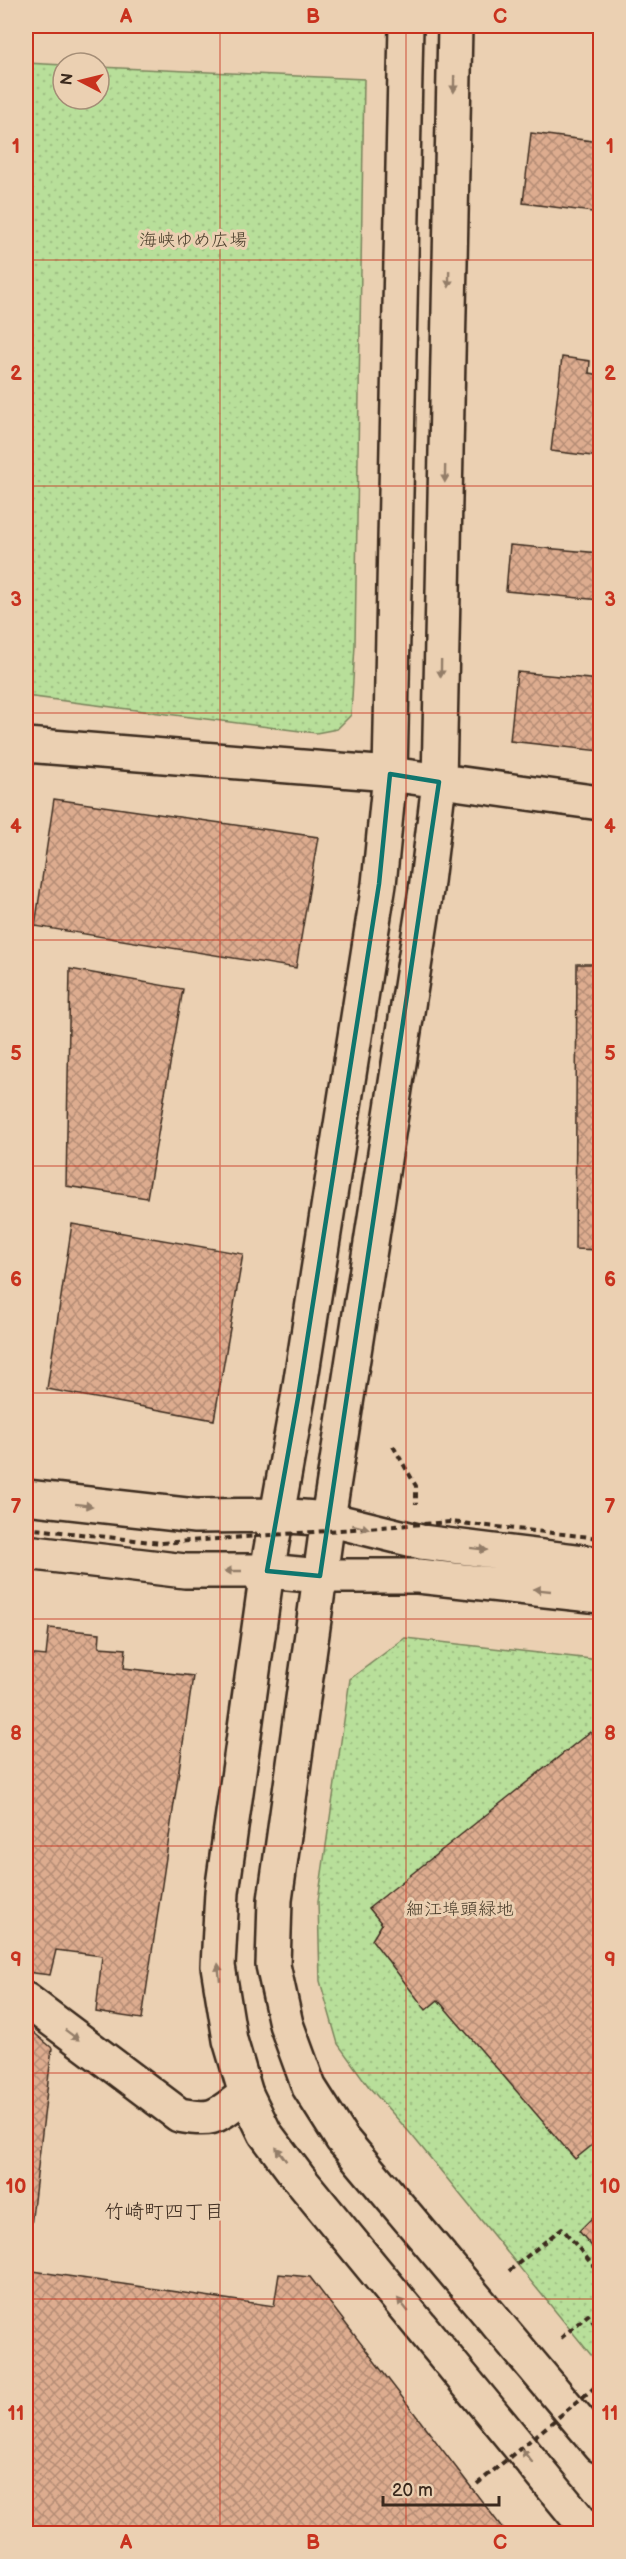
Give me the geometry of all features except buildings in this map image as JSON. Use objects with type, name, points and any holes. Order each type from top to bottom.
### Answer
[{"type":"street","points":[[406,26],[390,774],[379,884],[267,1571],[229,1833],[218,1966],[230,2040],[246,2094],[265,2133],[298,2177],[591,2534]]},
{"type":"street","points":[[455,26],[439,782],[426,890],[320,1576],[275,1900],[273,1965],[286,2024],[309,2087],[342,2139],[600,2446]]},
{"type":"street","points":[[26,745],[390,774],[600,803]]},
{"type":"street","points":[[26,1497],[195,1516],[277,1515],[328,1519],[421,1542],[600,1564]]},
{"type":"street","points":[[26,1552],[185,1571],[267,1571],[320,1576],[418,1576],[600,1596]]},
{"type":"street","points":[[26,2000],[179,2115],[197,2119],[213,2118],[246,2094]]},
{"type":"path","points":[[393,1446],[416,1486],[415,1523]]},
{"type":"path","points":[[26,1528],[161,1543],[451,1522],[600,1539]]},
{"type":"path","points":[[509,2271],[562,2228],[600,2274]]},
{"type":"path","points":[[561,2338],[588,2315],[600,2331]]},
{"type":"path","points":[[477,2484],[600,2383]]},
{"type":"highlighted area","points":[[390,774],[439,782],[320,1576],[267,1571],[298,1398],[379,884]]},
{"type":"green space","name":"海峡ゆめ広場","points":[[26,63],[51,64],[51,111],[111,111],[111,68],[364,79],[355,645],[351,715],[337,729],[316,733],[26,696]]},
{"type":"green space","name":"細江埠頭緑地","points":[[405,1638],[600,1660],[600,2366],[410,2133],[369,2087],[338,2044],[320,1981],[318,1901],[350,1679]]},
{"type":"district","name":"竹崎町四丁目","points":[[164,2212]]}]
